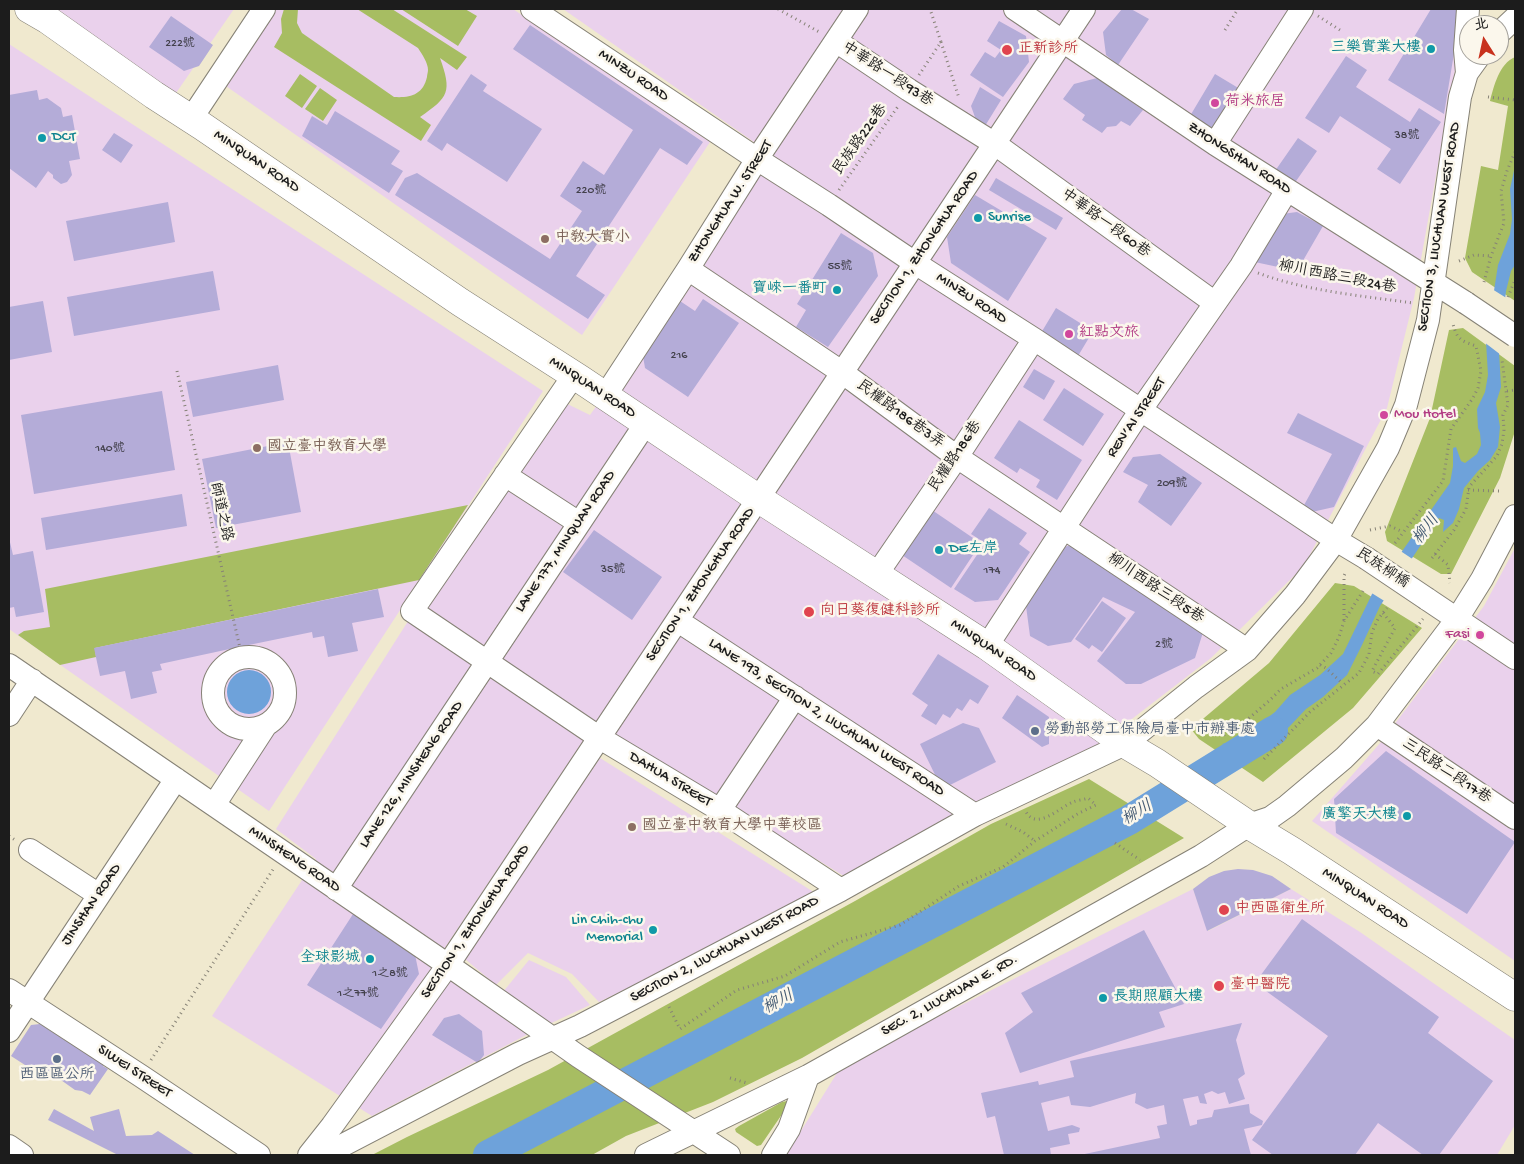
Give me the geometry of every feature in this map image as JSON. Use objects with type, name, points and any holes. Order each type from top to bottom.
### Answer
[{"type":"main road","name":"MINQUAN ROAD","points":[[44,12],[154,95],[460,302],[759,499],[987,646],[1125,744],[1214,801],[1249,826],[1299,856],[1515,997]]},
{"type":"street","points":[[191,119],[264,9]]},
{"type":"street","name":"MINZU ROAD","points":[[532,9],[561,17],[757,159],[1034,339],[1336,540]]},
{"type":"street","name":"ZHONGHUA W. STREET","points":[[605,396],[757,159],[857,9]]},
{"type":"street","name":"ZHONGSHAN ROAD","points":[[1015,9],[1215,144],[1434,282],[1515,336]]},
{"type":"street","name":"SECTION 1, ZHONGHUA ROAD","points":[[309,1155],[338,1118],[448,965],[1084,9]]},
{"type":"street","points":[[1467,74],[1465,50],[1468,9]]},
{"type":"street","points":[[1215,144],[1298,12]]},
{"type":"street","name":"中華路一段93巷","points":[[836,41],[995,144]]},
{"type":"street","name":"SECTION 3, LIUCHUAN WEST ROAD","points":[[1125,744],[1247,650],[1295,595],[1336,540],[1388,448],[1406,405],[1428,320],[1460,97],[1467,74],[1473,65]]},
{"type":"street","name":"中華路一段60巷","points":[[995,144],[1214,303]]},
{"type":"street","name":"REN’AI STREET","points":[[987,646],[1140,411],[1241,266],[1287,190]]},
{"type":"street","name":"民權路186巷3弄","points":[[688,269],[842,372],[957,457],[1064,528]]},
{"type":"street","name":"民權路186巷","points":[[877,574],[957,457],[1034,339]]},
{"type":"street","points":[[574,376],[505,475],[579,523]]},
{"type":"street","name":"LANE 177, MINQUAN ROAD","points":[[488,662],[646,423]]},
{"type":"street","name":"DAHUA STREET","points":[[505,475],[412,611],[600,738],[720,810],[840,890]]},
{"type":"street","name":"SEC. 2, LIUCHUAN E. RD.","points":[[646,1155],[808,1076],[1201,856],[1249,826],[1270,818],[1287,806],[1338,763],[1377,725],[1457,619],[1482,579],[1515,516]]},
{"type":"street","name":"柳川西路三段5巷","points":[[1064,528],[1247,650]]},
{"type":"street","name":"民族柳橋","points":[[1336,540],[1366,558],[1425,609]]},
{"type":"street","points":[[1425,609],[1457,619],[1515,658]]},
{"type":"street","name":"LANE 193, SECTION 2, LIUCHUAN WEST ROAD","points":[[678,621],[975,815]]},
{"type":"street","points":[[214,805],[266,725],[275,718],[282,708],[285,698],[285,686],[281,675],[274,666],[253,656],[242,657],[230,662],[221,670],[215,680],[212,693],[215,705],[221,716],[230,724],[242,728],[254,729],[266,725]]},
{"type":"street","name":"LANE 126, MINSHENG ROAD","points":[[336,889],[488,662]]},
{"type":"street","name":"MINSHENG ROAD","points":[[9,665],[578,1056],[693,1131]]},
{"type":"street","points":[[9,715],[32,680]]},
{"type":"street","points":[[720,810],[795,697]]},
{"type":"street","name":"三民路二段17巷","points":[[1377,725],[1515,818]]},
{"type":"street","name":"SECTION 2, LIUCHUAN WEST ROAD","points":[[324,1155],[518,1054],[580,1026],[840,890],[975,815],[1125,744]]},
{"type":"street","name":"JINSHAN ROAD","points":[[9,1031],[176,779]]},
{"type":"street","points":[[30,850],[98,895]]},
{"type":"street","name":"SIWEI STREET","points":[[9,990],[259,1155]]},
{"type":"street","points":[[773,1155],[789,1129],[808,1076]]},
{"type":"street","points":[[693,1131],[728,1155]]},
{"type":"street","points":[[9,1146],[22,1155]]},
{"type":"path","name":"中華路一段93巷","points":[[778,9],[836,41]]},
{"type":"path","points":[[930,9],[969,128]]},
{"type":"path","points":[[1224,30],[1238,9]]},
{"type":"path","points":[[1298,12],[1343,32]]},
{"type":"path","name":"民族路226巷","points":[[829,205],[941,42]]},
{"type":"path","points":[[1488,97],[1515,100]]},
{"type":"path","points":[[1484,282],[1491,256],[1504,223],[1501,191],[1515,152]]},
{"type":"path","points":[[1459,261],[1474,255],[1491,256]]},
{"type":"path","name":"柳川西路三段24巷","points":[[1241,266],[1274,279],[1329,291],[1416,304],[1430,308]]},
{"type":"path","points":[[1508,297],[1515,280]]},
{"type":"path","points":[[1396,543],[1443,481],[1450,429],[1473,398],[1478,388],[1481,371],[1476,346],[1462,341],[1455,334],[1453,324]]},
{"type":"path","points":[[1450,582],[1448,565],[1433,556],[1454,530],[1466,509],[1469,487],[1497,456],[1502,444],[1504,430],[1503,415],[1508,405],[1502,360]]},
{"type":"path","name":"師道之路","points":[[177,371],[242,657]]},
{"type":"path","points":[[1507,391],[1515,390]]},
{"type":"path","points":[[1468,490],[1499,491]]},
{"type":"path","points":[[1370,530],[1390,526],[1403,532]]},
{"type":"path","points":[[1224,735],[1240,726],[1281,689],[1317,668],[1331,653],[1339,637],[1344,620],[1344,576],[1346,571]]},
{"type":"path","points":[[1344,620],[1363,591]]},
{"type":"path","points":[[1264,759],[1311,711],[1359,673],[1369,654],[1372,632],[1378,619],[1387,608]]},
{"type":"path","points":[[1383,613],[1395,628],[1372,671],[1378,674],[1425,609]]},
{"type":"path","points":[[1320,665],[1344,684]]},
{"type":"path","points":[[668,1007],[680,1029],[737,990],[785,976],[840,942],[900,925],[959,886],[1003,867],[1036,841],[1079,813],[1096,806],[1088,798],[1072,802],[1049,817],[1035,819],[1028,816],[1026,811]]},
{"type":"path","points":[[1006,824],[1036,841]]},
{"type":"path","points":[[1115,843],[1140,860]]},
{"type":"path","points":[[141,1076],[283,853]]},
{"type":"path","points":[[730,1078],[747,1083]]},
{"type":"shaded area","points":[[37,9],[234,9],[174,96]]},
{"type":"shaded area","name":"中教大實小","points":[[275,9],[513,9],[710,142],[582,335],[223,84]]},
{"type":"shaded area","points":[[563,9],[1466,9],[1465,15],[1459,15],[1459,48],[1414,298],[1387,408],[1304,566],[1211,658],[1102,742],[847,878],[595,723],[434,964],[494,1003],[529,960],[566,977],[590,1005],[530,1033],[372,1116],[212,1016],[316,859],[276,829],[551,396],[590,415],[774,156]]},
{"type":"shaded area","name":"國立臺中教育大學","points":[[9,44],[543,391],[269,811],[9,629]]},
{"type":"shaded area","points":[[1515,548],[1515,961],[1312,821],[1381,742],[1484,606]]},
{"type":"shaded area","name":"國立臺中教育大學中華校區","points":[[600,758],[820,896],[599,1002],[572,974],[528,953],[496,985],[465,959]]},
{"type":"shaded area","name":"臺中醫院","points":[[1193,889],[1208,931],[1291,889],[1360,932],[1515,1040],[1515,1125],[1497,1155],[786,1155],[842,1065]]},
{"type":"green space","points":[[284,9],[298,9],[297,23],[302,33],[394,97],[410,96],[419,92],[427,77],[428,67],[426,62],[418,48],[357,9],[392,9],[467,57],[457,70],[440,58],[447,86],[442,99],[420,117],[431,125],[421,141],[274,47],[282,33],[281,19]]},
{"type":"green space","points":[[401,9],[465,9],[477,16],[458,46]]},
{"type":"green space","points":[[1515,57],[1515,301],[1472,272],[1465,258],[1481,166],[1498,170],[1508,106],[1490,101],[1495,82],[1505,65],[1509,65],[1509,60]]},
{"type":"green space","points":[[300,74],[317,86],[302,108],[285,96]]},
{"type":"green space","points":[[320,88],[337,100],[323,121],[305,109]]},
{"type":"green space","points":[[1463,328],[1515,366],[1515,431],[1500,478],[1451,574],[1441,574],[1387,541],[1385,532],[1430,418],[1449,330]]},
{"type":"green space","points":[[468,505],[419,580],[95,648],[96,657],[60,665],[18,635],[24,631],[50,627],[45,589]]},
{"type":"green space","points":[[1335,583],[1354,586],[1422,628],[1353,708],[1263,782],[1199,739],[1191,729],[1269,663]]},
{"type":"green space","points":[[1089,779],[1184,838],[802,1058],[713,1102],[626,1136],[592,1155],[372,1155],[548,1070],[991,824]]},
{"type":"green space","points":[[787,1101],[789,1104],[761,1145],[757,1146],[736,1132],[735,1129],[739,1126]]},
{"type":"water","name":"柳川","points":[[1515,166],[1515,265],[1511,271],[1506,291],[1499,351],[1501,387],[1496,403],[1500,427],[1498,447],[1490,460],[1464,488],[1459,509],[1453,523],[1443,532],[1444,520],[1439,518],[1380,606],[1347,675],[1250,759],[1222,744],[1238,740],[1275,712],[1290,695],[1320,675],[1343,654],[1372,594],[1450,483],[1453,466],[1453,448],[1456,447],[1461,461],[1465,463],[1477,454],[1481,445],[1477,409],[1485,392],[1488,375],[1486,342],[1498,265],[1510,234],[1512,219],[1510,189]]},
{"type":"water","points":[[253,670],[265,676],[270,684],[270,700],[265,708],[257,713],[245,714],[233,708],[228,700],[227,688],[233,676],[241,671]]},
{"type":"pier","points":[[1492,289],[1508,299],[1501,355],[1484,342]]},
{"type":"pier","points":[[1399,550],[1414,560],[1386,602],[1370,592]]},
{"type":"building","points":[[1122,9],[1131,9],[1149,19],[1118,65],[1106,55],[1103,32]]},
{"type":"building","name":"三樂實業大樓","points":[[1431,9],[1459,9],[1459,23],[1444,114],[1388,80]]},
{"type":"building","points":[[171,16],[213,45],[199,66],[184,71],[149,47]]},
{"type":"building","points":[[999,21],[1026,36],[1029,62],[1003,97],[970,75],[985,52],[995,58],[1001,50],[987,41]]},
{"type":"building","points":[[530,25],[703,142],[687,165],[660,148],[576,276],[605,295],[588,319],[395,195],[405,178],[417,173],[550,259],[582,211],[560,196],[583,161],[604,175],[633,130],[513,49]]},
{"type":"building","points":[[1346,56],[1367,70],[1356,87],[1410,122],[1419,108],[1441,122],[1400,184],[1377,169],[1391,149],[1340,116],[1329,133],[1305,118]]},
{"type":"building","points":[[471,74],[487,85],[483,91],[542,129],[507,182],[447,143],[442,151],[427,141]]},
{"type":"building","name":"荷米旅居","points":[[1215,74],[1240,89],[1215,131],[1190,116]]},
{"type":"building","points":[[1097,78],[1143,110],[1130,126],[1121,121],[1116,126],[1107,127],[1102,133],[1082,120],[1085,115],[1063,99],[1074,84]]},
{"type":"building","points":[[980,87],[1001,100],[985,126],[976,120],[971,106]]},
{"type":"building","name":"DCT","points":[[37,90],[39,100],[47,98],[61,108],[63,117],[72,115],[80,159],[69,161],[72,175],[67,182],[61,184],[48,171],[36,188],[9,168],[9,95]]},
{"type":"building","points":[[335,111],[400,151],[391,164],[403,171],[389,193],[302,136],[312,116],[327,125]]},
{"type":"building","points":[[114,133],[133,145],[121,163],[102,150]]},
{"type":"building","points":[[1298,138],[1317,151],[1294,184],[1275,171]]},
{"type":"building","points":[[996,178],[1063,218],[1056,230],[989,190]]},
{"type":"building","points":[[975,195],[1047,238],[1008,301],[951,263],[947,237]]},
{"type":"building","points":[[168,202],[175,242],[74,261],[66,221]]},
{"type":"building","points":[[1297,212],[1323,226],[1297,271],[1250,261],[1282,214]]},
{"type":"building","name":"寶崍一番町","points":[[841,233],[873,253],[878,276],[828,347],[796,327],[806,310],[797,304]]},
{"type":"building","points":[[213,271],[220,310],[74,336],[67,297]]},
{"type":"building","points":[[674,297],[695,311],[703,299],[739,323],[688,397],[645,368],[641,344]]},
{"type":"building","points":[[43,301],[52,352],[9,360],[9,307]]},
{"type":"building","points":[[1056,308],[1093,331],[1078,356],[1041,333]]},
{"type":"building","points":[[278,365],[284,400],[193,417],[186,382]]},
{"type":"building","points":[[1034,369],[1055,381],[1044,400],[1023,387]]},
{"type":"building","points":[[1064,388],[1104,414],[1083,446],[1043,420]]},
{"type":"building","points":[[162,391],[175,470],[34,494],[21,415]]},
{"type":"building","points":[[1298,413],[1364,446],[1334,507],[1312,512],[1303,507],[1332,454],[1287,433]]},
{"type":"building","points":[[1019,420],[1082,460],[1057,500],[1036,487],[1040,480],[1020,468],[1017,473],[994,458]]},
{"type":"building","points":[[288,442],[301,512],[216,528],[202,459]]},
{"type":"building","points":[[1160,454],[1202,483],[1171,526],[1138,502],[1148,485],[1123,472],[1133,457]]},
{"type":"building","points":[[182,494],[187,526],[46,550],[41,518]]},
{"type":"building","name":"DE左岸","points":[[929,508],[976,540],[974,543],[979,546],[951,588],[899,553]]},
{"type":"building","points":[[989,508],[1027,533],[1019,544],[1030,552],[998,600],[975,602],[954,589],[985,543],[971,534]]},
{"type":"building","points":[[594,530],[662,577],[632,620],[563,572]]},
{"type":"building","points":[[9,538],[13,555],[33,551],[44,612],[16,617],[14,607],[9,608]]},
{"type":"building","points":[[1076,543],[1204,629],[1195,658],[1141,684],[1126,684],[1097,661],[1135,612],[1103,597],[1071,642],[1048,646],[1030,636],[1026,606],[1065,547]]},
{"type":"building","points":[[378,589],[384,617],[352,623],[358,651],[328,657],[324,636],[313,638],[312,632],[239,647],[160,664],[162,670],[152,672],[157,693],[131,699],[125,671],[100,676],[94,648]]},
{"type":"building","points":[[1102,601],[1126,618],[1102,652],[1092,645],[1089,649],[1075,639]]},
{"type":"building","points":[[938,654],[989,686],[978,704],[970,699],[962,711],[957,708],[950,718],[943,714],[936,725],[921,716],[928,705],[912,694]]},
{"type":"building","name":"勞動部勞工保險局臺中市辦事處","points":[[1017,695],[1049,717],[1049,744],[1042,747],[1002,718]]},
{"type":"building","points":[[963,723],[979,728],[996,762],[942,789],[920,744]]},
{"type":"building","name":"廣擎天大樓","points":[[1386,751],[1515,842],[1467,914],[1336,833],[1334,799]]},
{"type":"building","name":"中西區衛生所","points":[[1238,869],[1253,870],[1272,876],[1291,889],[1207,931],[1193,889],[1209,877],[1224,871]]},
{"type":"building","name":"全球影城","points":[[355,911],[413,945],[419,974],[381,1029],[307,985]]},
{"type":"building","points":[[1302,919],[1439,1017],[1428,1033],[1493,1081],[1439,1155],[1423,1155],[1378,1123],[1355,1155],[1273,1155],[1252,1140],[1328,1036],[1255,983]]},
{"type":"building","name":"長期照顧大樓","points":[[1144,930],[1184,1004],[1159,1012],[1165,1027],[1020,1073],[1005,1033],[1033,1012],[1021,993]]},
{"type":"building","points":[[459,1014],[482,1031],[484,1055],[478,1063],[432,1035],[444,1018]]},
{"type":"building","points":[[1242,1023],[1236,1040],[1245,1074],[1238,1079],[1245,1099],[1229,1104],[1225,1092],[1218,1094],[1212,1091],[1204,1094],[1207,1104],[1200,1103],[1198,1096],[1183,1099],[1190,1126],[1197,1124],[1197,1120],[1212,1117],[1214,1110],[1249,1104],[1250,1113],[1263,1121],[1262,1125],[1244,1129],[1251,1155],[1080,1155],[1160,1138],[1157,1126],[1167,1124],[1164,1105],[1147,1109],[1135,1103],[1136,1093],[1090,1107],[1071,1105],[1069,1096],[1041,1103],[1048,1131],[1072,1125],[1080,1128],[1079,1132],[1068,1134],[1070,1144],[1050,1148],[1051,1155],[1004,1155],[995,1116],[987,1118],[981,1093],[1038,1081],[1039,1085],[1074,1077],[1070,1061]]},
{"type":"building","name":"西區區公所","points":[[40,1024],[104,1062],[103,1066],[108,1069],[90,1095],[75,1090],[44,1068],[41,1071],[25,1065],[11,1056],[31,1025]]},
{"type":"building","points":[[54,1109],[94,1131],[90,1117],[119,1109],[126,1136],[152,1135],[158,1131],[195,1155],[118,1155],[48,1120]]},
{"type":"waterway","name":"柳川","points":[[488,1155],[1129,820],[1273,731]]},
{"type":"place","name":"三樂實業大樓","points":[[1431,49]]},
{"type":"place","name":"正新診所","points":[[1007,50]]},
{"type":"place","name":"荷米旅居","points":[[1215,103]]},
{"type":"place","name":"DCT","points":[[42,138]]},
{"type":"place","name":"Sunrise","points":[[978,218]]},
{"type":"place","name":"中教大實小","points":[[545,239]]},
{"type":"place","name":"寶崍一番町","points":[[837,290]]},
{"type":"place","name":"紅點文旅","points":[[1069,334]]},
{"type":"place","name":"Mou Hotel","points":[[1384,415]]},
{"type":"place","name":"國立臺中教育大學","points":[[257,448]]},
{"type":"place","name":"DE左岸","points":[[939,550]]},
{"type":"place","name":"向日葵復健科診所","points":[[809,612]]},
{"type":"place","name":"Fasi","points":[[1480,635]]},
{"type":"place","name":"勞動部勞工保險局臺中市辦事處","points":[[1035,731]]},
{"type":"place","name":"廣擎天大樓","points":[[1407,816]]},
{"type":"place","name":"國立臺中教育大學中華校區","points":[[632,827]]},
{"type":"place","name":"中西區衛生所","points":[[1224,910]]},
{"type":"place","name":"Lin Chih-chu Memorial","points":[[653,930]]},
{"type":"place","name":"全球影城","points":[[370,959]]},
{"type":"place","name":"臺中醫院","points":[[1219,986]]},
{"type":"place","name":"長期照顧大樓","points":[[1103,998]]},
{"type":"place","name":"西區區公所","points":[[57,1059]]}]
